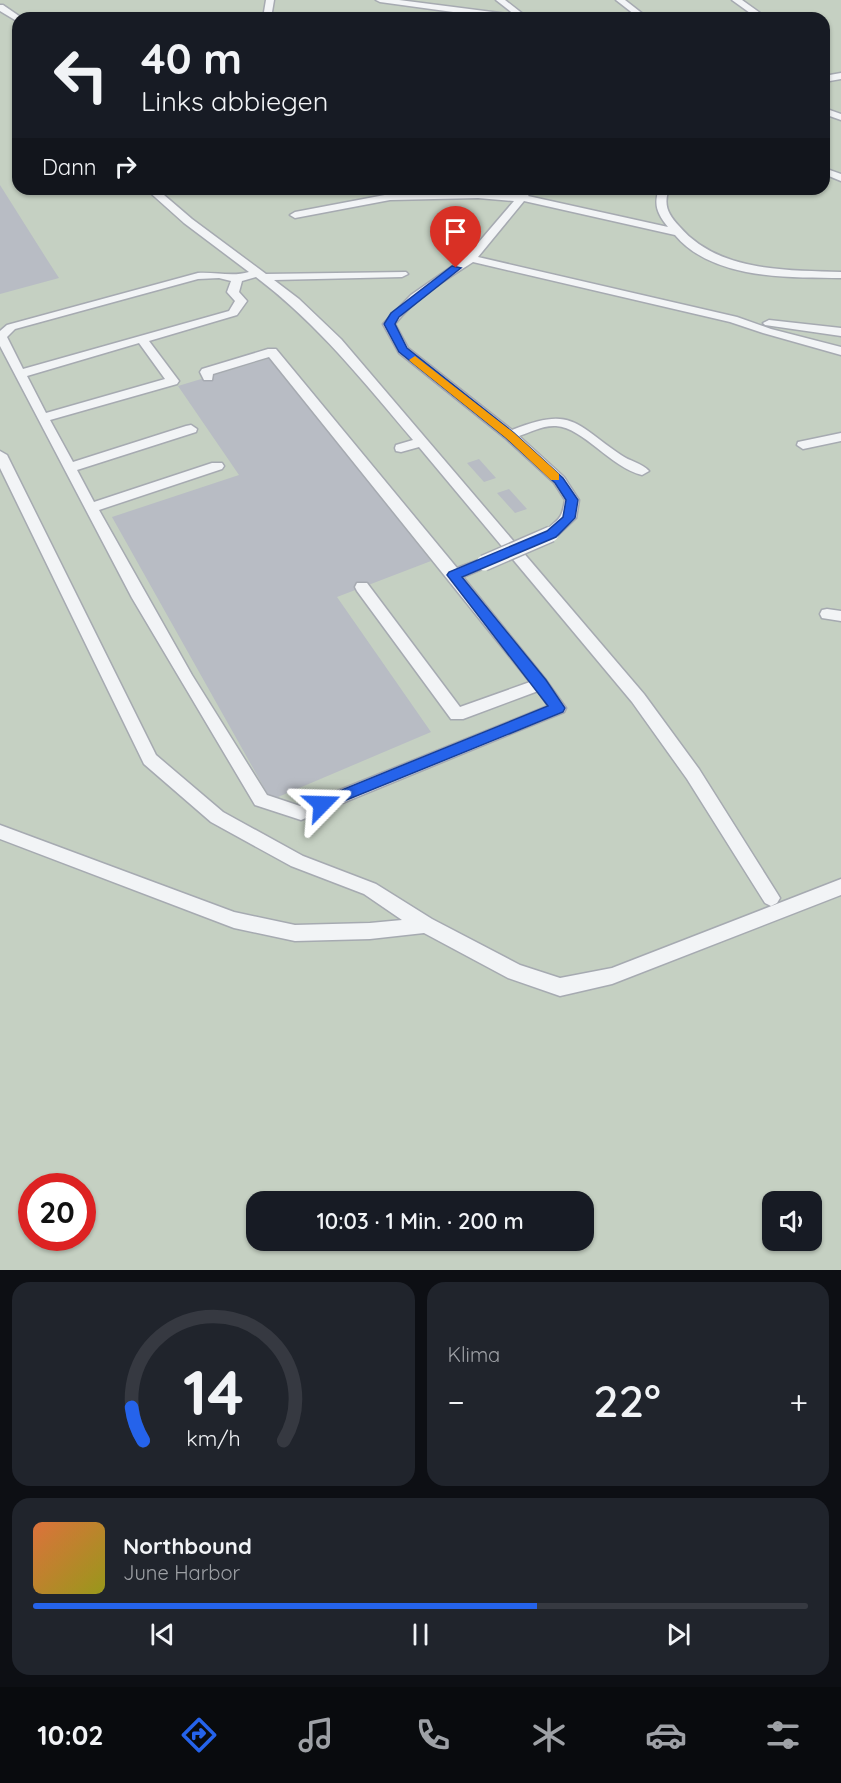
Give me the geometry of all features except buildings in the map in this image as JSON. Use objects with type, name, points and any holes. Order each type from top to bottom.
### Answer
[{"type":"lane","points":[[380,0],[471,12]]},
{"type":"lane","points":[[500,0],[516,12]]},
{"type":"lane","points":[[620,0],[636,12]]},
{"type":"lane","points":[[736,0],[754,12]]},
{"type":"lane","points":[[158,195],[188,221],[295,301],[337,342],[638,698],[693,774],[771,898]]},
{"type":"lane","points":[[390,197],[394,195]]},
{"type":"lane","points":[[295,215],[390,197],[429,195]]},
{"type":"lane","points":[[454,575],[551,534],[569,518],[572,500],[559,480],[510,435],[403,350],[390,324],[395,315],[471,258],[524,195]]},
{"type":"lane","points":[[528,195],[679,233]]},
{"type":"lane","points":[[662,195],[660,205],[663,215],[679,233],[692,246],[724,262],[744,268],[798,274],[841,275]]},
{"type":"lane","points":[[471,258],[733,319],[841,332]]},
{"type":"lane","points":[[208,377],[206,372],[273,352],[542,684],[558,708],[301,813],[261,800],[191,690],[90,508],[1,336],[11,327],[198,276],[219,275],[237,279],[262,275],[402,274]]},
{"type":"lane","points":[[19,374],[232,313],[242,301],[233,292],[237,279]]},
{"type":"lane","points":[[733,319],[767,331],[841,351]]},
{"type":"lane","points":[[43,418],[173,381],[142,339]]},
{"type":"lane","points":[[510,435],[542,424],[555,422],[568,425],[593,438],[618,459],[642,471]]},
{"type":"lane","points":[[69,468],[191,429]]},
{"type":"lane","points":[[803,445],[841,437]]},
{"type":"lane","points":[[401,448],[421,442]]},
{"type":"lane","points":[[0,455],[150,759],[217,817],[297,861],[370,889],[426,925],[515,972],[560,987],[612,976],[841,886]]},
{"type":"lane","points":[[90,508],[217,466]]},
{"type":"lane","points":[[363,587],[457,715],[542,684]]},
{"type":"lane","points":[[0,832],[234,920],[295,933],[370,931],[426,925]]},
{"type":"green space","points":[[0,0],[841,0],[841,1270],[0,1270]]},
{"type":"slow traffic","points":[[415,360],[510,435],[555,477]]},
{"type":"route","points":[[322,804],[558,708],[542,684],[454,575],[551,534],[569,518],[572,500],[559,480],[510,435],[403,350],[390,324],[395,315],[456,268]]}]
